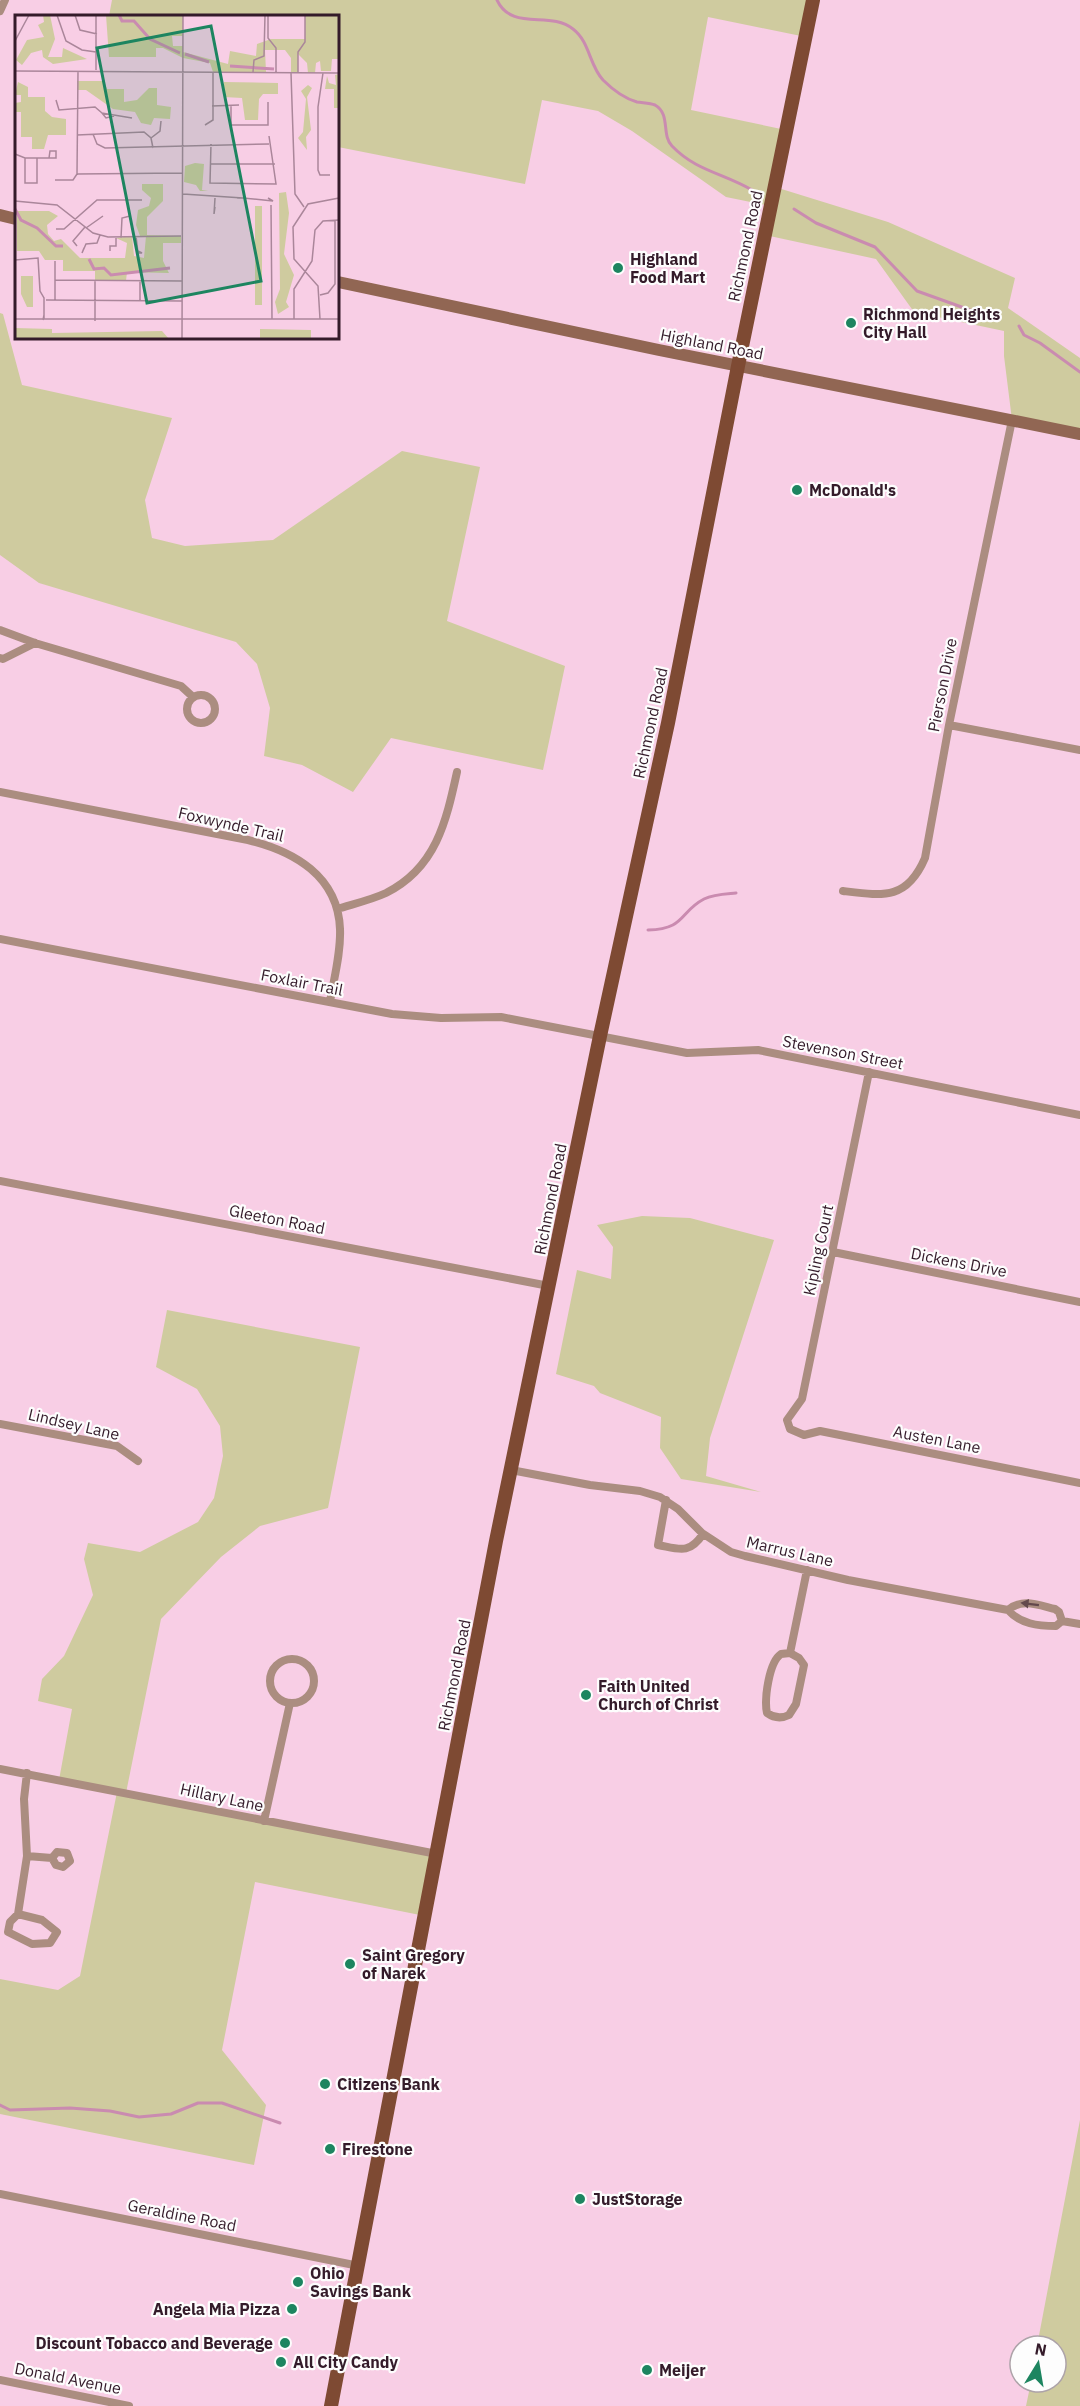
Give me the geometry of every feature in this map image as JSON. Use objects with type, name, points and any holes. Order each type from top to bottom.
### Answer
[{"type":"main road","name":"Richmond Road","points":[[331,2406],[486,1590],[600,1036],[668,723],[813,0]]},
{"type":"street","points":[[0,11],[4,0]]},
{"type":"street","points":[[0,215],[15,219]]},
{"type":"street","name":"Highland Road","points":[[339,282],[738,366],[1080,434]]},
{"type":"street","name":"Pierson Drive","points":[[843,891],[874,895],[890,894],[902,890],[918,874],[925,858],[949,725],[1012,420]]},
{"type":"street","points":[[0,630],[35,643],[181,686],[193,697]]},
{"type":"street","points":[[0,658],[3,659],[35,643]]},
{"type":"street","points":[[949,725],[1080,750]]},
{"type":"street","points":[[337,909],[387,892],[404,882],[423,864],[443,828],[457,772]]},
{"type":"street","name":"Foxwynde Trail","points":[[0,792],[249,840],[279,848],[294,855],[314,871],[328,890],[337,909],[340,946],[330,1002]]},
{"type":"street","name":"Foxlair Trail","points":[[0,939],[392,1014],[441,1018],[501,1017],[600,1036]]},
{"type":"street","name":"Stevenson Street","points":[[600,1036],[687,1053],[706,1054],[758,1050],[1080,1115]]},
{"type":"street","name":"Kipling Court","points":[[790,1429],[787,1419],[802,1399],[869,1072]]},
{"type":"street","name":"Gleeton Road","points":[[0,1181],[549,1286]]},
{"type":"street","name":"Dickens Drive","points":[[833,1252],[1080,1302]]},
{"type":"street","name":"Lindsey Lane","points":[[0,1424],[117,1446],[138,1461]]},
{"type":"street","name":"Austen Lane","points":[[790,1429],[804,1435],[820,1431],[1080,1483]]},
{"type":"street","name":"Marrus Lane","points":[[511,1470],[590,1485],[640,1491],[666,1500],[703,1534],[738,1554],[972,1605],[1008,1610],[1016,1618],[1029,1623],[1056,1626],[1062,1621],[1059,1612],[1054,1609],[1024,1602],[1008,1610]]},
{"type":"street","points":[[666,1500],[658,1545],[690,1548],[703,1534]]},
{"type":"street","points":[[790,1653],[807,1570]]},
{"type":"street","points":[[1062,1621],[1080,1624]]},
{"type":"street","points":[[790,1653],[800,1658],[804,1665],[796,1704],[789,1715],[778,1718],[767,1713],[766,1702],[773,1662],[781,1654],[790,1653]]},
{"type":"street","points":[[294,1659],[308,1666],[313,1674],[314,1683],[310,1694],[305,1699],[290,1703],[282,1701],[275,1695],[270,1687],[270,1679],[272,1670],[278,1664],[294,1659]]},
{"type":"street","points":[[264,1821],[290,1703]]},
{"type":"street","name":"Hillary Lane","points":[[0,1769],[437,1854]]},
{"type":"street","points":[[18,1914],[42,1920],[57,1932],[50,1943],[32,1944],[8,1932],[10,1922],[18,1914],[27,1856],[24,1799],[27,1773]]},
{"type":"street","points":[[27,1856],[52,1858]]},
{"type":"street","name":"Geraldine Road","points":[[0,2194],[359,2266]]},
{"type":"street","name":"Donald Avenue","points":[[0,2380],[129,2406]]},
{"type":"shaded area","points":[[112,0],[813,0],[806,37],[708,17],[691,110],[786,130],[775,187],[888,222],[1015,278],[1008,308],[1080,358],[1080,434],[1012,420],[1004,356],[1004,331],[914,312],[876,259],[765,235],[770,206],[726,197],[632,131],[598,111],[542,100],[525,184],[339,147],[339,15],[109,15]]},
{"type":"shaded area","points":[[0,313],[3,314],[22,385],[172,418],[145,500],[152,538],[185,546],[273,540],[402,451],[480,467],[447,621],[565,666],[543,770],[391,738],[353,792],[302,765],[264,756],[270,708],[257,664],[236,642],[39,583],[0,555]]},
{"type":"shaded area","points":[[642,1216],[690,1218],[774,1240],[710,1438],[706,1476],[761,1492],[681,1479],[660,1448],[661,1417],[600,1393],[594,1386],[556,1374],[577,1270],[611,1279],[613,1247],[597,1225]]},
{"type":"shaded area","points":[[167,1310],[360,1347],[328,1508],[260,1526],[221,1557],[161,1619],[126,1793],[437,1854],[425,1916],[255,1882],[222,2050],[266,2105],[254,2165],[0,2114],[0,1979],[58,1990],[80,1976],[117,1792],[59,1780],[72,1709],[38,1701],[42,1679],[64,1656],[93,1595],[84,1559],[88,1543],[140,1552],[198,1522],[214,1498],[223,1456],[220,1426],[197,1389],[156,1367]]},
{"type":"shaded area","points":[[1080,2120],[1080,2406],[1026,2406],[1028,2394],[1068,2394],[1068,2334],[1039,2334]]},
{"type":"waterway","points":[[497,0],[504,10],[512,15],[554,21],[573,29],[583,40],[598,74],[607,84],[627,98],[653,104],[660,109],[672,146],[700,166],[752,190]]},
{"type":"waterway","points":[[794,209],[816,223],[875,247],[917,291],[995,319]]},
{"type":"waterway","points":[[1019,326],[1024,335],[1040,343],[1080,372]]},
{"type":"waterway","points":[[648,930],[669,927],[708,897],[736,893]]},
{"type":"waterway","points":[[0,2105],[10,2110],[70,2108],[110,2111],[139,2117],[171,2114],[198,2103],[222,2103],[280,2123]]},
{"type":"place","name":"Highland Food Mart","points":[[618,268]]},
{"type":"place","name":"Richmond Heights City Hall","points":[[851,323]]},
{"type":"place","name":"McDonald's","points":[[797,490]]},
{"type":"place","name":"Faith United Church of Christ","points":[[586,1695]]},
{"type":"place","name":"Saint Gregory of Narek","points":[[350,1964]]},
{"type":"place","name":"Citizens Bank","points":[[325,2084]]},
{"type":"place","name":"Firestone","points":[[330,2149]]},
{"type":"place","name":"JustStorage","points":[[580,2199]]},
{"type":"place","name":"Ohio Savings Bank","points":[[298,2282]]},
{"type":"place","name":"Angela Mia Pizza","points":[[292,2309]]},
{"type":"place","name":"Discount Tobacco and Beverage","points":[[285,2343]]},
{"type":"place","name":"All City Candy","points":[[281,2362]]},
{"type":"place","name":"Meijer","points":[[647,2370]]}]
